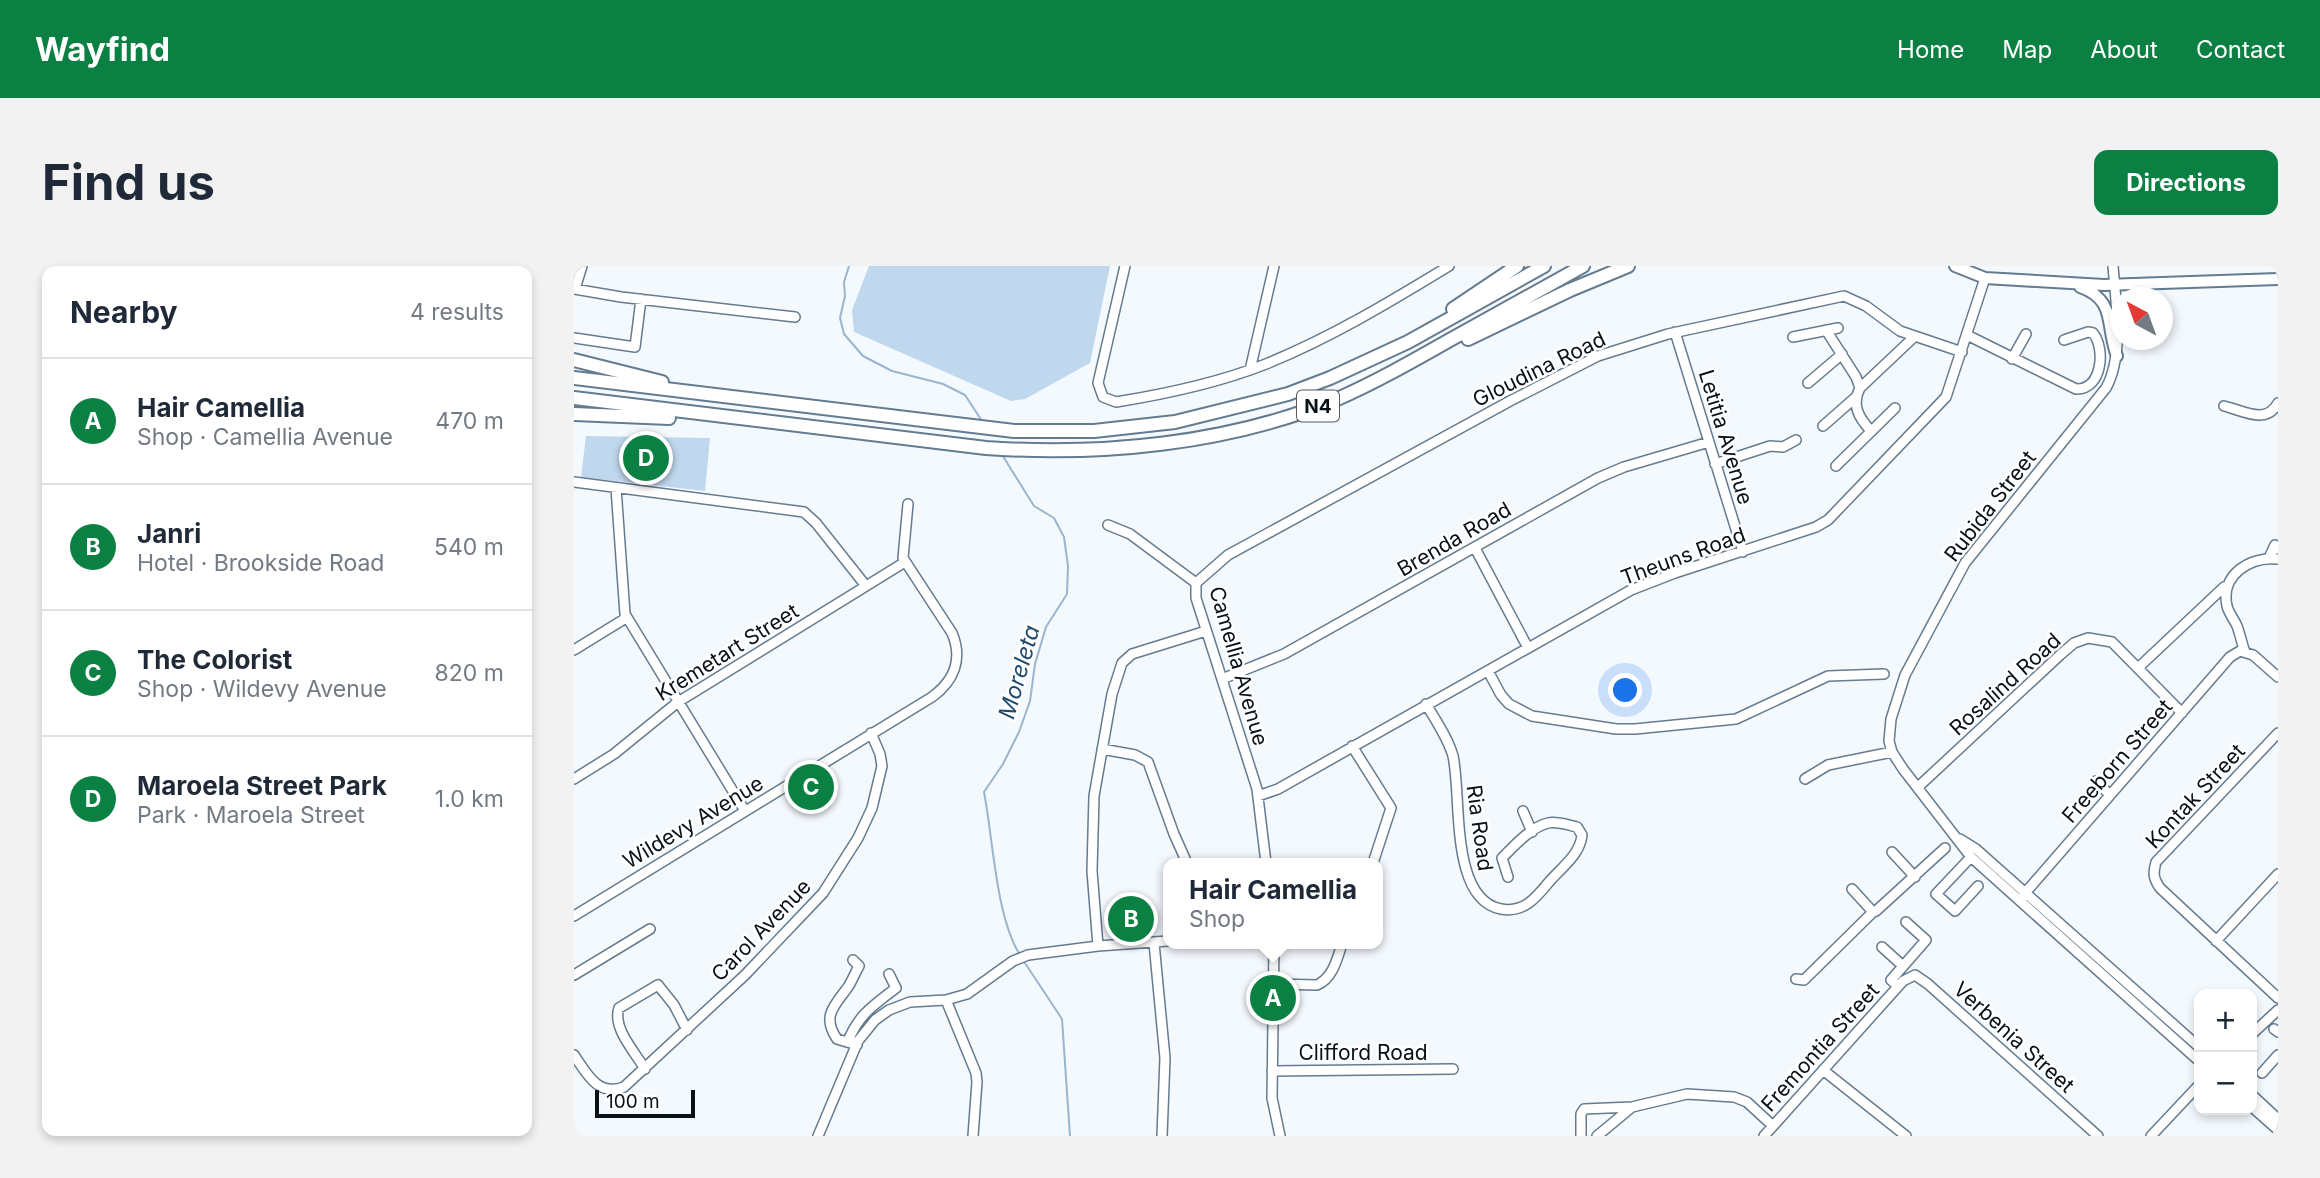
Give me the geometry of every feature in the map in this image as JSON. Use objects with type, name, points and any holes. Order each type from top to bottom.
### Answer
[{"type":"highway","points":[[1408,342],[1517,266]]},
{"type":"highway","name":"N4","points":[[574,378],[1014,431],[1094,431],[1195,418],[1288,394],[1408,342],[1544,266]]},
{"type":"highway","name":"N4","points":[[574,398],[986,448],[1108,448],[1163,443],[1225,432],[1295,415],[1379,380],[1583,266]]},
{"type":"highway","points":[[1379,380],[1570,290],[1628,266]]},
{"type":"highway","points":[[574,360],[709,394]]},
{"type":"highway","points":[[574,414],[740,419]]},
{"type":"main road","points":[[1955,266],[1985,278],[2115,285],[2278,279]]},
{"type":"main road","points":[[2069,283],[2090,290],[2105,304],[2117,356]]},
{"type":"street","points":[[582,266],[574,289],[795,317]]},
{"type":"street","points":[[1125,266],[1098,386],[1105,398],[1116,402],[1170,392],[1250,370],[1365,317],[1449,266]]},
{"type":"street","points":[[1250,370],[1274,266]]},
{"type":"street","points":[[1430,278],[1432,266]]},
{"type":"street","name":"Rubida Street","points":[[1892,751],[1889,737],[1891,719],[1905,675],[1965,563],[2105,388],[2114,373],[2117,356],[2113,266]]},
{"type":"street","name":"Theuns Road","points":[[1258,796],[1278,789],[1426,704],[1649,582],[1816,527],[1828,520],[1941,402],[1962,352],[1985,278]]},
{"type":"street","name":"Gloudina Road","points":[[1196,583],[1228,555],[1569,370],[1598,356],[1675,332],[1837,295],[1849,297],[1866,306],[1900,331],[1962,352]]},
{"type":"street","points":[[574,338],[635,347],[641,299]]},
{"type":"street","points":[[1793,337],[1838,328]]},
{"type":"street","points":[[1826,331],[1856,376],[1856,409],[1871,431]]},
{"type":"street","name":"Letitia Avenue","points":[[1675,332],[1743,552]]},
{"type":"street","points":[[1968,335],[2076,389],[2087,387],[2098,372],[2100,344],[2096,337],[2088,332],[2064,340]]},
{"type":"street","points":[[2012,359],[2026,334]]},
{"type":"street","points":[[1823,426],[1914,337]]},
{"type":"street","points":[[1808,383],[1842,354]]},
{"type":"street","points":[[2224,406],[2263,416],[2272,412],[2278,403]]},
{"type":"street","points":[[1836,466],[1895,408]]},
{"type":"street","points":[[1715,464],[1770,446],[1783,447],[1796,440]]},
{"type":"street","name":"Brenda Road","points":[[1222,679],[1284,654],[1598,478],[1624,467],[1709,442]]},
{"type":"street","points":[[574,482],[804,512],[813,518],[866,586]]},
{"type":"street","points":[[617,488],[626,618],[745,811]]},
{"type":"street","points":[[905,562],[902,554],[908,504]]},
{"type":"street","name":"Camellia Avenue","points":[[1108,525],[1130,534],[1196,583],[1196,598],[1258,796],[1265,858]]},
{"type":"street","points":[[2278,549],[2275,545],[2274,559],[2246,564],[2237,570],[2227,588],[2227,606],[2245,652],[2253,655],[2278,677]]},
{"type":"street","points":[[1475,548],[1528,648]]},
{"type":"street","name":"Kremetart Street","points":[[574,779],[614,754],[678,702],[905,562]]},
{"type":"street","name":"Wildevy Avenue","points":[[574,916],[940,691],[955,668],[957,647],[952,634],[905,562]]},
{"type":"street","points":[[2138,667],[2224,587]]},
{"type":"street","points":[[574,650],[626,618]]},
{"type":"street","points":[[1098,946],[1093,858],[1094,796],[1112,694],[1125,658],[1206,631]]},
{"type":"street","name":"Rosalind Road","points":[[1918,787],[2074,643],[2088,638],[2112,642],[2182,713]]},
{"type":"street","name":"Freeborn Street","points":[[2022,896],[2230,657],[2234,653],[2245,652]]},
{"type":"street","points":[[1488,671],[1509,704],[1532,716],[1616,729],[1729,720],[1744,716],[1829,676],[1884,674]]},
{"type":"street","name":"Ria Road","points":[[1426,704],[1453,756],[1457,813],[1468,880],[1475,894],[1483,902],[1505,910],[1516,910],[1536,898],[1577,850],[1583,837],[1577,827],[1554,822],[1532,832]]},
{"type":"street","name":"Carol Avenue","points":[[574,1055],[598,1087],[614,1090],[628,1085],[745,975],[818,899],[854,846],[870,812],[881,771],[880,754],[872,733]]},
{"type":"street","name":"Kontak Street","points":[[2216,941],[2160,888],[2153,877],[2156,862],[2278,733]]},
{"type":"street","points":[[1352,747],[1391,808],[1375,858]]},
{"type":"street","points":[[1102,749],[1135,755],[1148,762],[1185,858]]},
{"type":"street","points":[[1805,779],[1828,765],[1892,751],[1971,857],[2022,896],[2194,1043]]},
{"type":"street","points":[[2096,781],[2110,795]]},
{"type":"street","points":[[1508,877],[1502,858],[1532,832],[1523,811]]},
{"type":"street","points":[[1956,836],[1976,849],[2022,896],[2194,1056]]},
{"type":"street","points":[[1796,979],[1804,980],[1873,912],[1945,848]]},
{"type":"street","points":[[1892,852],[1914,877]]},
{"type":"street","points":[[1971,857],[1936,894],[1955,911],[1978,886]]},
{"type":"street","points":[[2278,874],[2216,941],[2278,998]]},
{"type":"street","points":[[1852,889],[1873,912]]},
{"type":"street","points":[[1900,984],[1891,980],[1926,940],[1906,922]]},
{"type":"street","points":[[574,975],[650,929]]},
{"type":"street","points":[[852,1043],[889,1010],[910,1002],[946,1000],[967,994],[1019,958],[1098,946],[1163,942]]},
{"type":"street","points":[[1154,943],[1165,1058],[1162,1136]]},
{"type":"street","points":[[1882,947],[1903,967]]},
{"type":"street","points":[[1274,949],[1272,1098],[1280,1136]]},
{"type":"street","points":[[1274,985],[1322,983],[1329,978],[1340,949]]},
{"type":"street","points":[[852,1043],[840,1041],[835,1037],[831,1028],[831,1015],[833,1004],[849,986],[859,966],[853,960]]},
{"type":"street","points":[[821,1136],[858,1020],[874,1002],[896,988],[889,974]]},
{"type":"street","name":"Verbenia Street","points":[[1900,984],[1912,975],[1919,976],[2098,1136]]},
{"type":"street","name":"Fremontia Street","points":[[1764,1136],[1900,984]]},
{"type":"street","points":[[645,1069],[620,1028],[617,1014],[619,1008],[658,985],[674,1004],[687,1030]]},
{"type":"street","points":[[883,997],[889,1010]]},
{"type":"street","points":[[946,1000],[976,1073],[973,1136]]},
{"type":"street","points":[[2257,1029],[2278,1010]]},
{"type":"street","points":[[821,1136],[867,1029]]},
{"type":"street","points":[[2262,1073],[2278,1055]]},
{"type":"street","name":"Clifford Road","points":[[1272,1070],[1453,1069]]},
{"type":"street","points":[[1823,1070],[1894,1132],[1906,1136]]},
{"type":"street","points":[[2151,1136],[2194,1090]]},
{"type":"street","points":[[1581,1136],[1583,1110],[1632,1107],[1690,1094],[1734,1097],[1747,1102],[1773,1126]]},
{"type":"street","points":[[2257,1100],[2278,1119]]},
{"type":"street","points":[[1597,1136],[1632,1107]]},
{"type":"street","points":[[2257,1111],[2278,1130]]},
{"type":"shaded area","points":[[869,266],[1110,266],[1090,363],[1025,399],[1011,401],[854,332],[852,310]]},
{"type":"shaded area","points":[[586,436],[710,438],[705,491],[581,477]]},
{"type":"waterway","name":"Moreleta","points":[[849,266],[844,282],[845,296],[840,318],[844,334],[863,356],[892,371],[943,384],[965,395],[982,421]]},
{"type":"waterway","name":"Moreleta","points":[[1001,453],[1034,506],[1054,518],[1064,537],[1068,566],[1067,594],[1046,627],[1035,664],[1030,701],[1019,732],[1003,764],[984,792],[1000,899],[1012,939],[1020,955]]},
{"type":"waterway","name":"Moreleta","points":[[1023,960],[1062,1019],[1070,1136]]},
{"type":"place","name":"Maroela Street Park","points":[[646,458]]},
{"type":"place","name":"The Colorist","points":[[811,787]]},
{"type":"place","name":"Janri","points":[[1131,919]]},
{"type":"place","name":"Hair Camellia","points":[[1273,998]]}]
